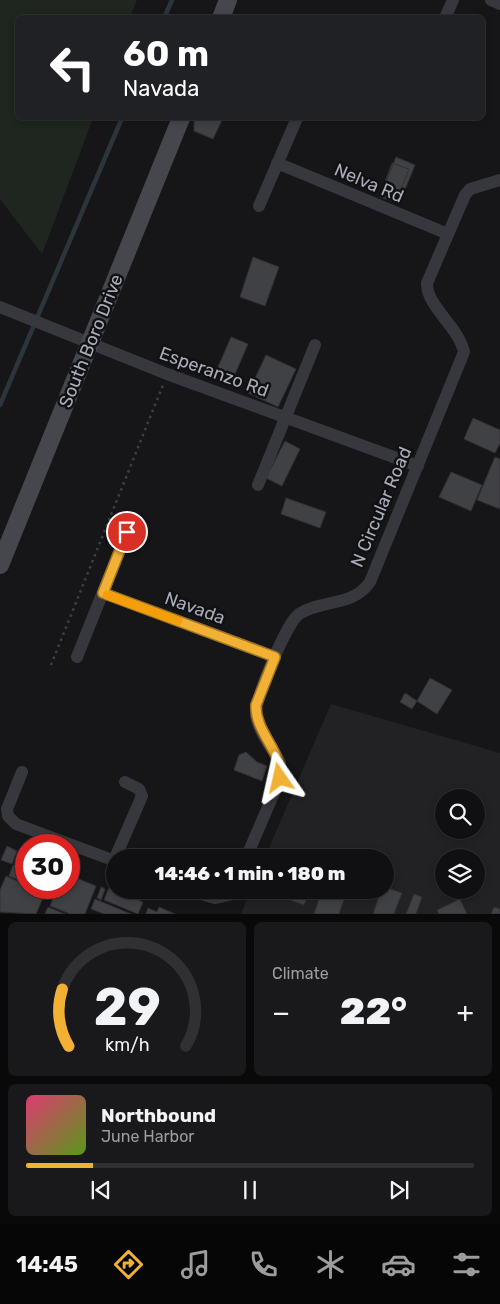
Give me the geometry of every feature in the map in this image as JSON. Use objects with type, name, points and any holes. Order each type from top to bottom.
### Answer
[{"type":"main road","points":[[222,15],[228,0]]},
{"type":"main road","name":"South Boro Drive","points":[[0,564],[180,120]]},
{"type":"street","points":[[446,15],[453,0]]},
{"type":"street","points":[[491,0],[500,4]]},
{"type":"street","points":[[259,206],[296,120]]},
{"type":"street","name":"Nelva Rd","points":[[277,163],[448,234]]},
{"type":"street","name":"N Circular Road","points":[[250,849],[280,778],[280,762],[258,723],[256,705],[275,657],[291,623],[297,615],[352,598],[363,592],[370,582],[464,352],[462,342],[427,290],[428,283],[465,195],[470,189],[500,180]]},
{"type":"street","name":"Esperanzo Rd","points":[[0,308],[168,374],[418,466]]},
{"type":"street","points":[[258,485],[315,344]]},
{"type":"street","points":[[77,657],[127,532]]},
{"type":"street","name":"Navada","points":[[103,593],[275,657]]},
{"type":"street","points":[[22,772],[7,809],[11,820],[16,824],[106,856]]},
{"type":"street","points":[[119,849],[142,796],[139,789],[125,782]]},
{"type":"path","points":[[51,665],[168,374]]},
{"type":"path","points":[[111,515],[131,522],[127,532]]},
{"type":"shaded area","points":[[0,0],[137,0],[131,15],[15,15],[15,120],[92,120],[42,254],[0,199]]},
{"type":"shaded area","points":[[331,704],[500,753],[500,914],[241,914],[247,899],[394,899],[394,849],[268,849]]},
{"type":"building","points":[[194,120],[222,120],[213,139],[194,131]]},
{"type":"building","points":[[396,157],[415,165],[399,204],[380,197]]},
{"type":"building","points":[[392,163],[409,169],[396,202],[380,196]]},
{"type":"building","points":[[253,257],[279,267],[265,306],[240,297]]},
{"type":"building","points":[[231,337],[248,344],[232,381],[215,374]]},
{"type":"building","points":[[266,355],[296,369],[278,407],[248,393]]},
{"type":"building","points":[[473,418],[500,430],[500,443],[495,453],[464,439]]},
{"type":"building","points":[[285,441],[300,449],[282,486],[266,478]]},
{"type":"building","points":[[495,457],[500,459],[500,509],[477,500]]},
{"type":"building","points":[[451,472],[482,485],[471,511],[439,497]]},
{"type":"building","points":[[286,498],[326,512],[320,528],[281,514]]},
{"type":"building","points":[[430,678],[452,690],[437,714],[417,701]]},
{"type":"building","points":[[405,693],[417,701],[412,709],[400,702]]},
{"type":"building","points":[[246,752],[257,762],[267,766],[262,781],[234,770],[239,755]]},
{"type":"building","points":[[7,846],[15,850],[12,864],[1,860]]},
{"type":"building","points":[[13,865],[15,866],[15,878],[9,876]]},
{"type":"building","points":[[6,876],[15,880],[15,899],[42,899],[36,914],[0,912],[0,890]]},
{"type":"building","points":[[80,879],[96,886],[85,914],[70,914],[50,906],[53,899],[80,899]]},
{"type":"building","points":[[101,887],[105,889],[101,900],[97,898]]},
{"type":"building","points":[[394,890],[402,893],[394,914],[373,914],[378,899],[394,899]]},
{"type":"building","points":[[414,894],[422,897],[416,914],[406,914]]},
{"type":"building","points":[[106,895],[106,899],[136,899],[143,902],[138,914],[104,900]]},
{"type":"building","points":[[95,899],[131,914],[104,914],[91,909]]},
{"type":"building","points":[[290,899],[306,899],[304,905]]},
{"type":"building","points":[[319,899],[344,899],[339,914],[314,914]]},
{"type":"building","points":[[460,899],[467,914],[439,914],[437,910]]},
{"type":"building","points":[[48,907],[65,914],[45,914]]},
{"type":"building","points":[[159,907],[175,914],[146,914],[148,908],[157,912]]},
{"type":"building","points":[[494,907],[500,909],[500,914],[491,914]]},
{"type":"waterway","points":[[165,15],[172,0]]},
{"type":"waterway","points":[[0,405],[121,120]]},
{"type":"slow traffic","points":[[107,595],[178,621]]},
{"type":"route","points":[[127,532],[103,593],[275,657],[256,705],[256,714],[258,723],[280,762],[280,778]]}]
